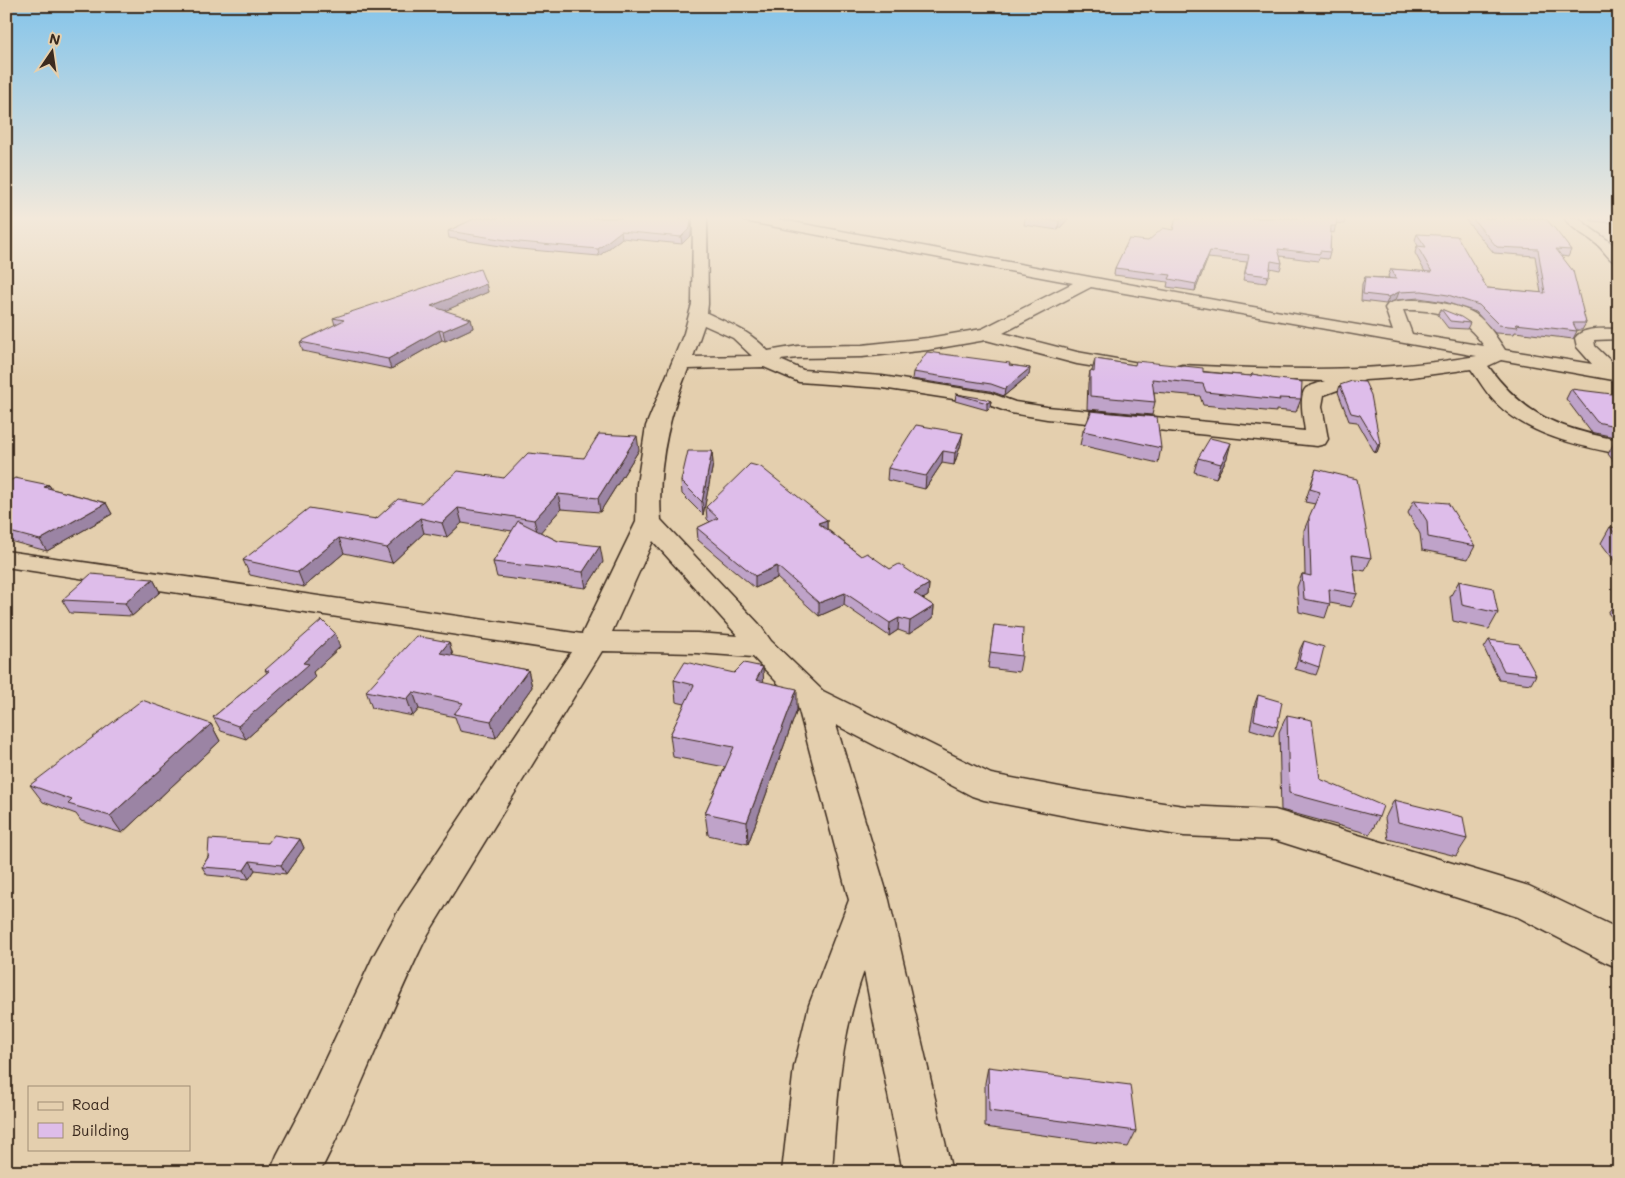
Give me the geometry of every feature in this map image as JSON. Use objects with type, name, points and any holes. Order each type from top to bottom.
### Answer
[{"type":"street","points":[[294,1172],[324,1115],[388,971],[414,921],[592,643],[648,522],[653,450],[660,416],[682,363],[698,316],[700,273]]},
{"type":"street","points":[[1043,273],[1614,374]]},
{"type":"street","points":[[682,363],[764,359],[798,352],[862,351],[919,345],[987,334],[1090,281]]},
{"type":"street","points":[[1404,338],[1394,308],[1396,306],[1412,305],[1446,309],[1474,321],[1503,355]]},
{"type":"street","points":[[698,316],[739,334],[750,342],[764,359],[799,376],[888,382],[990,399],[1011,407],[1047,413],[1317,439],[1312,406],[1314,392],[1358,376]]},
{"type":"street","points":[[987,334],[1037,349],[1090,360],[1158,369],[1263,376],[1358,376],[1476,362],[1503,355]]},
{"type":"street","points":[[1614,374],[1586,347],[1584,338],[1598,334],[1619,334]]},
{"type":"street","points":[[1476,362],[1502,397],[1515,408],[1541,424],[1584,440],[1619,447]]},
{"type":"street","points":[[648,522],[750,631],[761,648],[812,699],[984,786],[1184,821],[1275,825],[1529,903],[1619,949]]},
{"type":"street","points":[[6,559],[592,643],[682,643],[761,648]]},
{"type":"street","points":[[812,699],[869,900],[928,1172]]},
{"type":"street","points":[[807,1172],[817,1067],[830,1005],[869,900]]},
{"type":"building","points":[[468,273],[482,273],[486,284],[431,306],[471,319],[443,331],[439,330],[388,359],[300,342],[344,320],[333,318]]},
{"type":"building","points":[[1155,273],[1201,273],[1196,284],[1169,279],[1171,275]]},
{"type":"building","points":[[1245,273],[1269,273],[1269,276]]},
{"type":"building","points":[[1393,273],[1478,273],[1487,288],[1545,293],[1542,273],[1573,273],[1586,323],[1573,323],[1577,331],[1516,324],[1518,327],[1499,325],[1479,305],[1448,295],[1422,291],[1399,292],[1389,297],[1363,294],[1365,277],[1397,279]]},
{"type":"building","points":[[1441,309],[1461,317],[1470,323],[1450,321]]},
{"type":"building","points":[[927,352],[1010,363],[1009,365],[1030,368],[1005,389],[991,384],[913,372]]},
{"type":"building","points":[[1095,359],[1135,365],[1136,361],[1203,368],[1203,372],[1251,376],[1252,374],[1302,382],[1301,399],[1279,398],[1280,400],[1206,392],[1203,384],[1152,379],[1155,402],[1090,396],[1090,371],[1094,372]]},
{"type":"building","points":[[1352,381],[1365,382],[1371,395],[1380,444],[1378,445],[1360,415],[1351,413],[1340,385]]},
{"type":"building","points":[[1571,389],[1612,394],[1619,402],[1619,427],[1597,422]]},
{"type":"building","points":[[956,394],[986,399],[991,401],[987,403]]},
{"type":"building","points":[[1090,411],[1157,417],[1161,448],[1083,431],[1091,413]]},
{"type":"building","points":[[916,425],[963,433],[955,453],[943,451],[926,476],[888,468]]},
{"type":"building","points":[[599,434],[637,436],[598,498],[558,494],[534,520],[458,508],[442,523],[420,518],[387,548],[339,538],[298,572],[243,560],[309,508],[376,519],[398,499],[421,503],[458,471],[504,478],[528,453],[584,458]]},
{"type":"building","points":[[1210,438],[1231,443],[1221,464],[1198,458]]},
{"type":"building","points":[[688,451],[712,451],[702,502],[681,481]]},
{"type":"building","points":[[750,464],[761,467],[827,520],[818,523],[861,556],[867,553],[890,569],[899,564],[929,584],[914,593],[934,606],[910,621],[899,618],[890,623],[845,593],[819,603],[777,566],[755,576],[697,528],[718,518],[706,507]]},
{"type":"building","points":[[1316,469],[1357,479],[1371,558],[1352,555],[1357,594],[1329,589],[1330,604],[1304,599],[1302,574],[1311,576],[1309,517],[1320,492],[1310,489]]},
{"type":"building","points":[[15,478],[49,485],[44,487],[106,503],[40,540],[6,531],[6,483]]},
{"type":"building","points":[[1414,500],[1448,503],[1475,546],[1428,537],[1427,521]]},
{"type":"building","points":[[518,521],[558,541],[600,546],[583,572],[493,562]]},
{"type":"building","points":[[1610,527],[1619,528],[1619,538]]},
{"type":"building","points":[[91,574],[153,579],[125,603],[62,600]]},
{"type":"building","points":[[1459,581],[1493,588],[1498,613],[1462,605]]},
{"type":"building","points":[[322,620],[335,633],[303,663],[309,664],[238,726],[213,717],[269,671],[265,670]]},
{"type":"building","points":[[994,625],[1023,628],[1022,656],[990,652]]},
{"type":"building","points":[[416,636],[449,642],[440,653],[528,670],[491,721],[454,714],[463,703],[413,692],[407,699],[366,691]]},
{"type":"building","points":[[1489,640],[1519,644],[1536,675],[1504,671]]},
{"type":"building","points":[[1304,641],[1324,647],[1319,667],[1299,660]]},
{"type":"building","points":[[685,662],[734,673],[744,663],[763,667],[756,680],[797,689],[747,822],[705,813],[734,747],[670,735],[694,685],[674,680]]},
{"type":"building","points":[[1258,695],[1282,702],[1277,727],[1254,720]]},
{"type":"building","points":[[142,700],[211,724],[110,816],[68,804],[72,800],[30,785]]},
{"type":"building","points":[[1287,715],[1312,720],[1320,779],[1383,806],[1379,817],[1289,793]]},
{"type":"building","points":[[1394,800],[1463,817],[1467,839],[1398,822]]},
{"type":"building","points":[[274,835],[300,839],[281,865],[250,861],[244,870],[202,867],[209,856],[209,839],[268,843]]},
{"type":"building","points":[[988,1067],[1130,1085],[1136,1131],[989,1111]]}]
